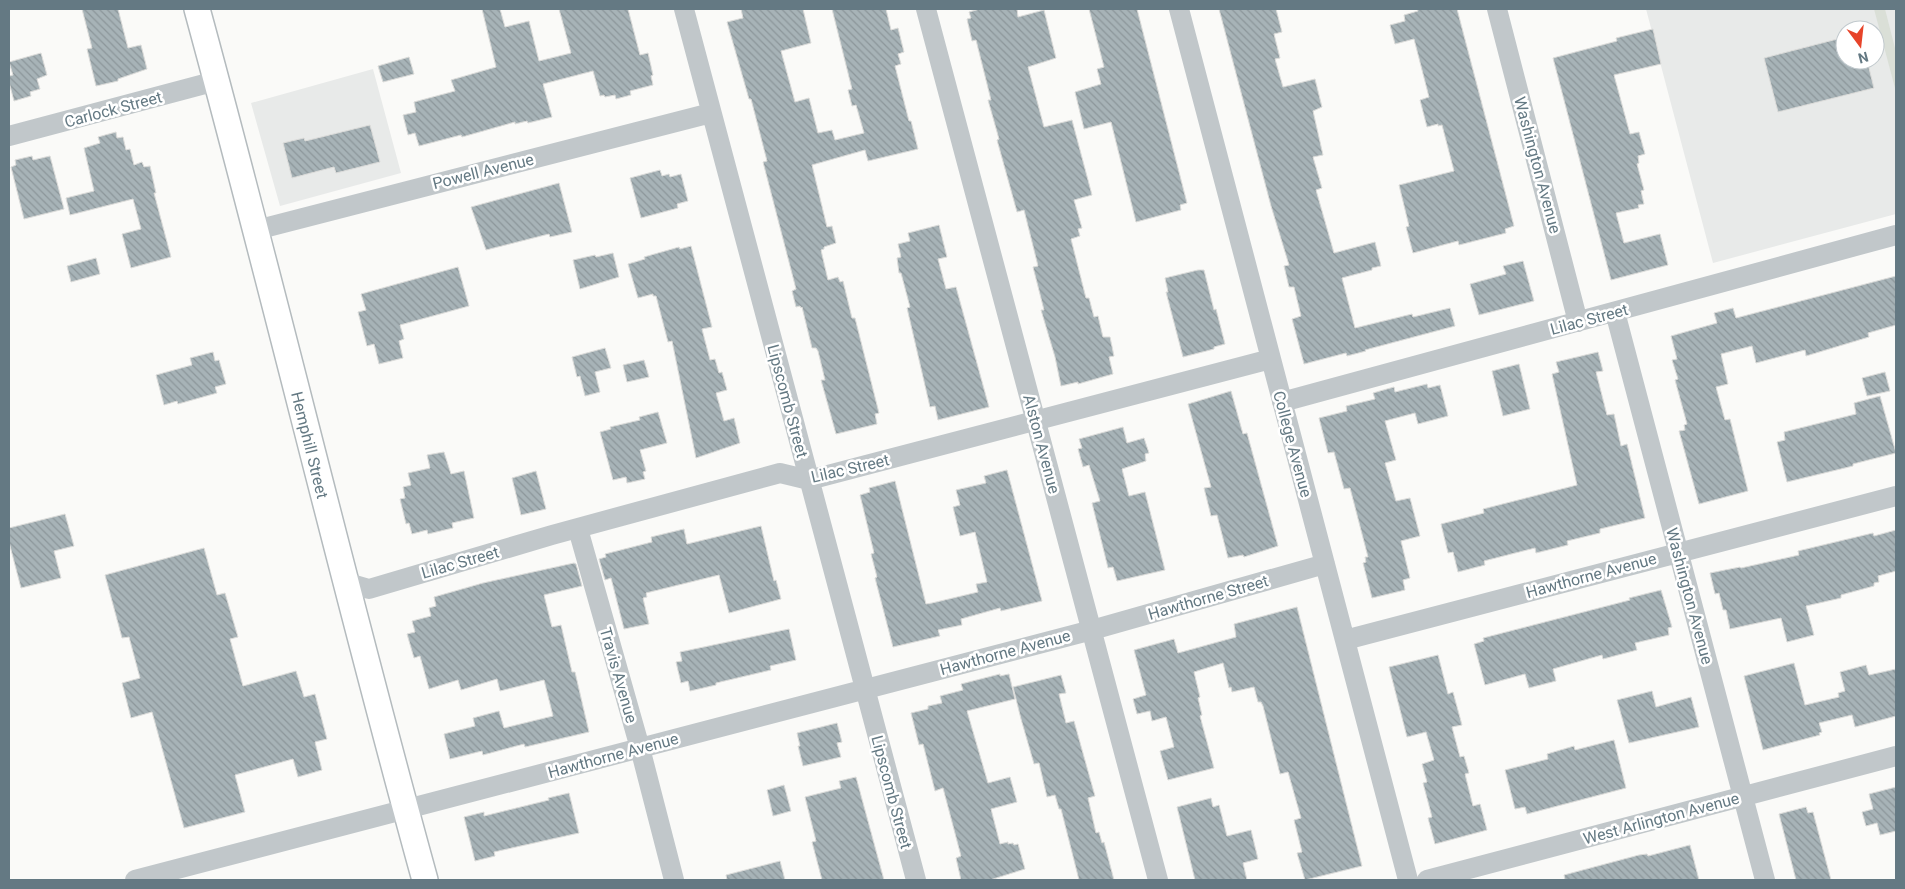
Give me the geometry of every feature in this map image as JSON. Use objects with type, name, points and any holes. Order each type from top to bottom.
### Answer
[{"type":"main road","name":"Hemphill Street","points":[[197,9],[256,230],[345,582],[425,880]]},
{"type":"street","name":"Lipscomb Street","points":[[684,9],[916,880]]},
{"type":"street","name":"Alston Avenue","points":[[926,9],[1158,880]]},
{"type":"street","name":"College Avenue","points":[[1179,9],[1408,880]]},
{"type":"street","name":"Washington Avenue","points":[[1497,9],[1578,322]]},
{"type":"street","name":"Carlock Street","points":[[9,136],[216,81]]},
{"type":"street","name":"Powell Avenue","points":[[256,230],[711,113]]},
{"type":"street","name":"Lilac Street","points":[[1282,402],[1896,235]]},
{"type":"street","name":"Washington Avenue","points":[[1615,312],[1765,880]]},
{"type":"street","name":"Lilac Street","points":[[345,582],[369,589],[780,472],[809,480],[1271,359]]},
{"type":"street","name":"Hawthorne Avenue","points":[[1345,640],[1896,496]]},
{"type":"street","name":"Travis Avenue","points":[[578,529],[640,748],[674,880]]},
{"type":"street","name":"Hawthorne Street","points":[[1092,630],[1325,564]]},
{"type":"street","name":"Hawthorne Avenue","points":[[135,880],[194,873],[406,810],[1092,630]]},
{"type":"street","name":"West Arlington Avenue","points":[[1426,880],[1896,756]]},
{"type":"shaded area","points":[[1646,9],[1896,9],[1896,214],[1713,263]]},
{"type":"shaded area","points":[[1874,9],[1885,9],[1896,52],[1896,92],[1885,50],[1885,20],[1877,20]]},
{"type":"shaded area","points":[[373,69],[401,173],[280,206],[251,103]]},
{"type":"building","points":[[82,9],[118,9],[128,48],[141,45],[147,69],[118,79],[118,81],[96,86],[87,49],[92,48]]},
{"type":"building","points":[[482,9],[500,9],[505,27],[529,21],[539,61],[571,53],[559,9],[628,9],[640,55],[648,53],[653,75],[651,76],[653,85],[630,91],[631,95],[616,99],[615,95],[600,96],[593,71],[543,84],[552,117],[528,123],[527,121],[515,124],[515,122],[462,137],[461,135],[419,146],[415,133],[408,135],[403,115],[416,112],[414,102],[455,91],[451,80],[496,67]]},
{"type":"building","points":[[741,9],[803,9],[811,43],[781,51],[795,102],[809,98],[818,133],[832,130],[835,140],[864,133],[856,105],[852,106],[848,90],[852,89],[832,9],[886,9],[891,30],[898,28],[904,52],[898,54],[901,64],[895,66],[918,149],[868,161],[865,150],[812,165],[827,227],[832,226],[836,243],[821,250],[828,280],[838,277],[840,282],[843,281],[852,318],[855,318],[879,413],[875,414],[877,424],[836,434],[821,380],[825,380],[818,351],[816,348],[812,348],[802,307],[796,307],[792,291],[796,289],[763,162],[767,161],[751,99],[749,99],[727,22],[743,18]]},
{"type":"building","points":[[980,9],[1017,9],[1018,17],[1044,10],[1056,58],[1028,67],[1044,127],[1072,120],[1092,195],[1074,200],[1082,228],[1078,229],[1080,236],[1071,239],[1086,298],[1089,298],[1094,317],[1098,316],[1103,337],[1110,337],[1114,356],[1109,357],[1113,374],[1078,384],[1078,382],[1061,386],[1055,357],[1041,310],[1044,310],[1033,267],[1038,266],[1024,210],[1017,212],[997,140],[999,139],[988,100],[991,100],[976,40],[972,41],[967,19],[971,18],[969,12]]},
{"type":"building","points":[[1089,9],[1137,9],[1187,203],[1180,205],[1181,210],[1136,222],[1111,122],[1084,129],[1075,92],[1101,84],[1097,69],[1104,67]]},
{"type":"building","points":[[1219,9],[1276,9],[1282,32],[1274,34],[1280,58],[1275,59],[1283,87],[1315,79],[1322,107],[1313,111],[1323,155],[1313,157],[1322,188],[1316,190],[1334,253],[1375,242],[1381,266],[1342,278],[1355,328],[1412,314],[1413,317],[1450,308],[1455,326],[1347,356],[1346,353],[1304,364],[1292,319],[1301,316],[1294,287],[1289,287],[1284,266],[1289,265],[1271,206]]},
{"type":"building","points":[[1417,9],[1457,9],[1514,226],[1505,229],[1506,233],[1459,245],[1458,241],[1413,253],[1406,227],[1409,226],[1399,185],[1454,171],[1442,125],[1438,126],[1438,124],[1427,127],[1420,100],[1429,97],[1414,39],[1395,44],[1390,25],[1405,21],[1404,15],[1418,11]]},
{"type":"building","points":[[1653,29],[1661,64],[1614,75],[1630,134],[1639,132],[1645,154],[1638,156],[1639,163],[1637,164],[1644,190],[1641,191],[1644,204],[1638,205],[1639,208],[1616,213],[1624,243],[1660,234],[1668,265],[1611,280],[1553,58],[1617,41],[1616,38]]},
{"type":"building","points":[[1835,40],[1835,70],[1870,70],[1874,88],[1778,112],[1764,58]]},
{"type":"building","points":[[41,53],[47,75],[37,79],[40,89],[30,92],[31,96],[14,101],[9,82],[9,76],[13,75],[9,62]]},
{"type":"building","points":[[409,57],[414,74],[383,82],[378,66]]},
{"type":"building","points":[[370,125],[380,162],[336,173],[334,167],[292,178],[283,143],[304,138],[305,141]]},
{"type":"building","points":[[116,132],[117,138],[123,137],[126,150],[130,149],[134,165],[142,162],[144,167],[150,166],[156,193],[154,193],[171,257],[131,268],[122,234],[141,229],[133,199],[70,215],[66,198],[94,191],[84,148],[100,143],[98,137]]},
{"type":"building","points":[[32,156],[33,160],[50,156],[64,209],[24,219],[11,167],[16,165],[15,160]]},
{"type":"building","points":[[660,170],[662,176],[669,174],[670,177],[681,174],[688,201],[677,204],[678,208],[641,218],[630,178]]},
{"type":"building","points":[[559,183],[572,232],[550,237],[549,234],[486,250],[471,207]]},
{"type":"building","points":[[939,225],[947,257],[938,259],[946,289],[956,287],[989,407],[938,420],[935,406],[930,407],[907,308],[910,307],[901,273],[899,273],[897,258],[901,257],[898,244],[910,241],[908,233]]},
{"type":"building","points":[[691,246],[712,327],[702,329],[710,360],[715,359],[719,373],[722,372],[727,390],[716,393],[724,421],[734,418],[740,443],[696,458],[672,341],[668,342],[656,296],[653,296],[653,294],[638,298],[628,264],[645,259],[644,257],[679,247],[680,249]]},
{"type":"building","points":[[613,253],[619,277],[580,289],[573,260]]},
{"type":"building","points":[[96,258],[100,274],[71,282],[67,266]]},
{"type":"building","points":[[1523,261],[1534,301],[1479,315],[1470,284],[1506,274],[1503,266]]},
{"type":"building","points":[[458,267],[469,306],[400,325],[404,339],[399,341],[403,358],[379,364],[374,344],[367,346],[358,312],[366,310],[361,294]]},
{"type":"building","points":[[1204,270],[1225,344],[1214,347],[1214,349],[1183,357],[1166,292],[1168,292],[1165,278]]},
{"type":"building","points":[[1896,276],[1896,325],[1868,333],[1869,337],[1806,356],[1805,350],[1756,363],[1752,346],[1721,354],[1728,384],[1716,387],[1725,420],[1730,419],[1748,491],[1699,504],[1679,431],[1685,430],[1684,425],[1687,424],[1675,380],[1678,379],[1672,360],[1677,359],[1671,336],[1717,323],[1714,313],[1733,308],[1736,318]]},
{"type":"building","points":[[605,348],[611,368],[595,372],[600,392],[585,396],[580,376],[577,377],[572,357]]},
{"type":"building","points":[[213,352],[215,361],[219,360],[226,384],[215,387],[217,393],[178,404],[177,401],[164,405],[156,375],[192,365],[190,358]]},
{"type":"building","points":[[1598,352],[1603,371],[1596,372],[1607,415],[1614,414],[1621,446],[1627,444],[1645,518],[1600,529],[1600,533],[1567,541],[1568,545],[1536,553],[1535,548],[1484,561],[1485,565],[1458,572],[1453,552],[1448,553],[1441,524],[1484,513],[1483,509],[1577,485],[1552,374],[1559,372],[1556,362]]},
{"type":"building","points":[[644,360],[649,377],[627,382],[623,365]]},
{"type":"building","points":[[1519,364],[1530,409],[1503,416],[1492,371]]},
{"type":"building","points":[[1885,372],[1890,391],[1867,396],[1862,378]]},
{"type":"building","points":[[1427,384],[1428,388],[1440,385],[1448,416],[1418,424],[1415,413],[1385,421],[1396,460],[1385,463],[1396,501],[1410,498],[1420,536],[1401,541],[1410,578],[1403,580],[1405,590],[1372,598],[1363,563],[1366,562],[1365,557],[1368,557],[1350,488],[1344,489],[1334,452],[1328,453],[1319,418],[1347,411],[1346,406],[1375,399],[1373,393],[1394,387],[1395,392]]},
{"type":"building","points":[[1231,391],[1243,434],[1247,433],[1278,546],[1244,557],[1243,555],[1228,558],[1217,515],[1211,516],[1204,488],[1211,487],[1188,404]]},
{"type":"building","points":[[1880,396],[1896,453],[1853,464],[1853,466],[1787,482],[1777,442],[1785,440],[1784,432],[1856,414],[1854,403]]},
{"type":"building","points":[[658,412],[667,443],[640,450],[646,471],[643,472],[645,479],[627,483],[626,477],[613,480],[600,432],[611,429],[610,427],[640,420],[639,417]]},
{"type":"building","points":[[1123,427],[1127,443],[1144,438],[1149,453],[1145,454],[1146,461],[1122,469],[1129,496],[1145,492],[1165,570],[1117,581],[1113,567],[1108,568],[1092,503],[1100,501],[1089,465],[1083,467],[1078,449],[1082,448],[1079,439]]},
{"type":"building","points":[[444,452],[451,474],[464,471],[474,518],[452,523],[453,528],[428,534],[427,530],[412,534],[409,523],[406,524],[400,499],[405,498],[403,487],[411,485],[408,473],[430,468],[427,455]]},
{"type":"building","points":[[1007,470],[1042,601],[1001,611],[1000,608],[961,619],[962,625],[938,630],[940,636],[893,647],[875,578],[877,577],[871,554],[874,553],[860,495],[870,492],[869,488],[895,481],[926,604],[932,603],[978,592],[976,584],[987,582],[975,532],[960,536],[953,507],[960,505],[956,490],[986,483],[984,476]]},
{"type":"building","points":[[536,471],[546,509],[521,515],[512,478]]},
{"type":"building","points":[[65,514],[74,546],[54,551],[61,578],[21,588],[9,542],[9,528]]},
{"type":"building","points":[[761,526],[774,581],[776,580],[781,599],[729,613],[719,575],[646,593],[647,597],[643,598],[649,624],[624,629],[611,578],[605,580],[599,559],[606,557],[605,554],[652,542],[651,537],[684,529],[687,544]]},
{"type":"building","points":[[1896,530],[1896,571],[1878,576],[1879,582],[1874,583],[1874,586],[1841,595],[1841,598],[1806,606],[1814,635],[1787,642],[1781,618],[1730,629],[1726,610],[1723,610],[1719,593],[1715,594],[1710,573],[1799,555],[1798,551],[1873,533],[1874,536]]},
{"type":"building","points":[[204,548],[217,595],[225,593],[238,637],[230,639],[243,686],[296,671],[304,697],[315,694],[327,739],[315,742],[322,770],[298,777],[293,759],[235,775],[245,812],[184,828],[152,712],[131,718],[122,683],[140,678],[129,637],[122,638],[105,575]]},
{"type":"building","points":[[576,564],[582,586],[544,595],[552,627],[561,625],[572,672],[575,672],[589,732],[525,747],[524,744],[483,755],[482,751],[450,759],[444,734],[475,726],[473,718],[499,711],[504,728],[553,716],[544,680],[500,691],[497,679],[461,690],[458,680],[429,689],[420,656],[414,658],[407,634],[415,632],[412,621],[431,616],[429,608],[436,606],[434,597],[483,583]]},
{"type":"building","points":[[1661,590],[1672,627],[1668,628],[1669,635],[1635,643],[1637,650],[1603,659],[1602,655],[1553,669],[1556,681],[1529,688],[1525,674],[1485,685],[1474,644],[1484,641],[1483,638],[1630,600],[1629,598]]},
{"type":"building","points":[[1297,607],[1362,866],[1305,880],[1297,853],[1302,852],[1294,820],[1301,818],[1288,772],[1280,774],[1263,706],[1261,702],[1258,702],[1254,687],[1232,692],[1231,687],[1229,688],[1223,663],[1194,672],[1200,697],[1198,698],[1202,715],[1200,716],[1214,768],[1168,780],[1160,751],[1174,747],[1166,717],[1152,721],[1150,711],[1137,714],[1133,699],[1146,695],[1134,650],[1174,639],[1178,653],[1236,637],[1234,624]]},
{"type":"building","points":[[789,629],[796,660],[770,666],[771,670],[690,691],[688,681],[681,683],[676,662],[682,661],[680,652]]},
{"type":"building","points":[[1438,655],[1448,694],[1453,692],[1462,725],[1452,727],[1460,757],[1464,756],[1469,773],[1465,774],[1473,806],[1480,804],[1487,830],[1435,844],[1428,818],[1432,817],[1423,783],[1427,782],[1422,764],[1434,760],[1426,732],[1407,737],[1389,667]]},
{"type":"building","points":[[1794,663],[1805,705],[1839,697],[1838,693],[1845,691],[1840,672],[1866,665],[1869,675],[1896,669],[1896,716],[1855,727],[1852,715],[1819,723],[1822,732],[1819,733],[1820,735],[1763,750],[1744,676]]},
{"type":"building","points":[[1000,674],[1000,676],[1009,674],[1015,699],[967,711],[988,783],[1010,777],[1017,802],[991,809],[1000,844],[1008,842],[1008,844],[1018,844],[1025,869],[990,880],[961,880],[956,858],[961,856],[943,788],[935,791],[923,744],[919,745],[911,713],[942,703],[940,696],[963,690],[961,684]]},
{"type":"building","points":[[1061,675],[1066,693],[1059,694],[1066,723],[1074,721],[1095,796],[1088,798],[1096,833],[1099,832],[1102,843],[1104,842],[1114,880],[1079,880],[1061,809],[1059,809],[1055,795],[1047,797],[1039,763],[1034,764],[1021,719],[1013,687]]},
{"type":"building","points":[[1652,691],[1656,707],[1691,697],[1699,727],[1629,743],[1617,700]]},
{"type":"building","points":[[837,723],[842,742],[837,743],[841,757],[803,766],[797,733]]},
{"type":"building","points":[[1614,740],[1626,788],[1527,814],[1525,807],[1515,809],[1505,770],[1548,759],[1547,754],[1574,746],[1575,750]]},
{"type":"building","points":[[856,777],[884,880],[822,880],[812,842],[816,841],[805,797],[841,788],[839,781]]},
{"type":"building","points":[[784,785],[791,811],[773,816],[767,790]]},
{"type":"building","points":[[1896,787],[1896,831],[1880,835],[1877,823],[1866,826],[1862,812],[1873,809],[1869,794]]},
{"type":"building","points":[[569,793],[579,833],[494,852],[495,856],[475,861],[464,817],[484,812],[484,816],[549,800],[548,798]]},
{"type":"building","points":[[1211,798],[1213,807],[1219,805],[1227,836],[1251,830],[1258,859],[1243,863],[1247,880],[1195,880],[1177,807]]},
{"type":"building","points":[[1806,807],[1808,813],[1813,812],[1831,880],[1796,880],[1779,814]]},
{"type":"building","points":[[1690,845],[1699,880],[1565,880],[1564,875],[1639,855],[1647,854],[1648,856]]},
{"type":"building","points":[[780,861],[785,880],[727,880],[726,875]]}]
